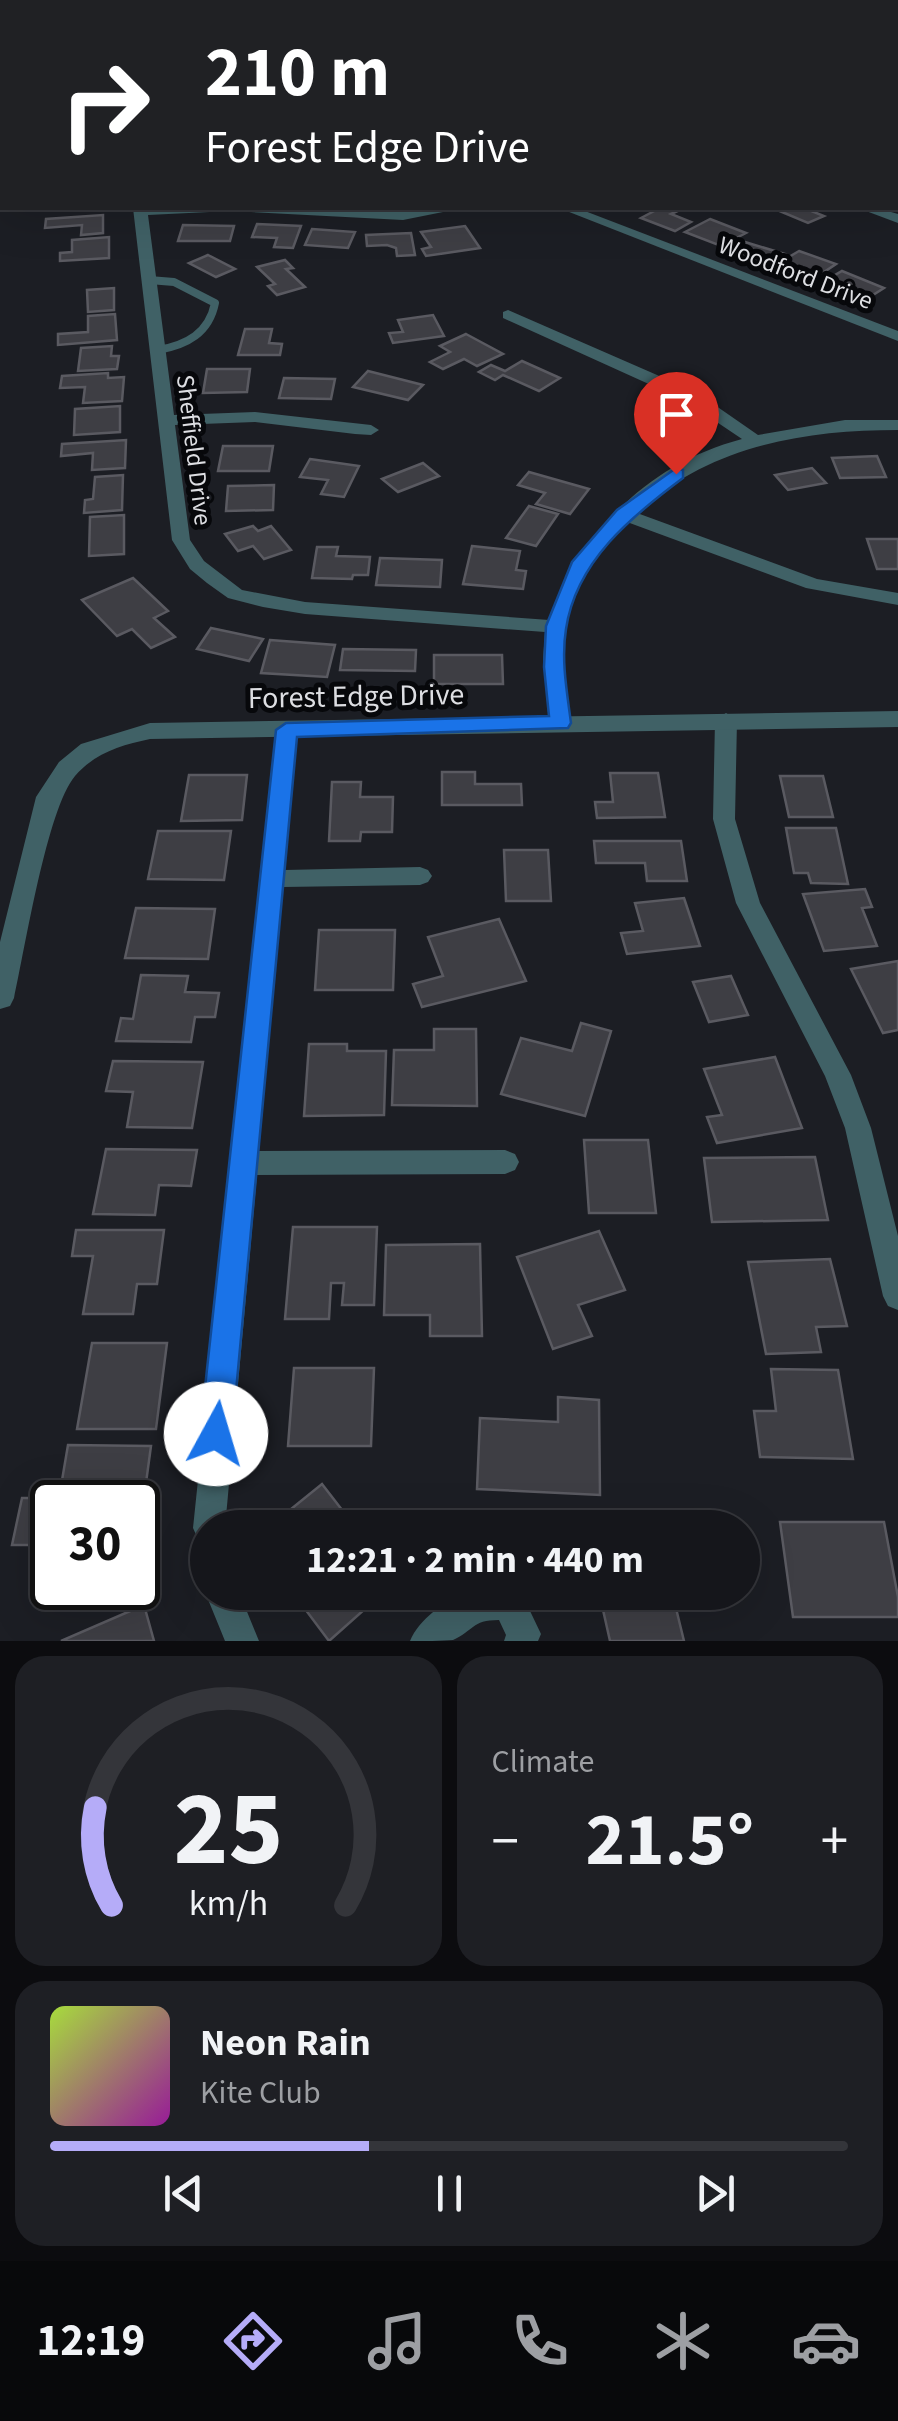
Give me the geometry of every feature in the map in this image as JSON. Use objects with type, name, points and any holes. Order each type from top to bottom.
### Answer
[{"type":"street","name":"Sheffield Drive","points":[[140,210],[181,540],[197,565],[236,594],[306,608],[556,626]]},
{"type":"street","points":[[277,210],[403,216],[443,210]]},
{"type":"street","name":"Woodford Drive","points":[[571,210],[898,336]]},
{"type":"street","points":[[871,210],[898,219]]},
{"type":"street","points":[[508,315],[690,396],[751,438]]},
{"type":"street","points":[[167,421],[208,414],[310,423],[340,430],[371,430]]},
{"type":"street","points":[[560,723],[554,667],[556,626],[582,562],[623,514],[676,474],[751,438],[810,427],[898,425]]},
{"type":"street","points":[[623,514],[813,584],[898,599]]},
{"type":"street","name":"Forest Edge Drive","points":[[0,998],[48,797],[62,772],[82,752],[113,738],[150,732],[898,719]]},
{"type":"street","points":[[726,720],[724,819],[737,873],[748,903],[838,1075],[858,1128],[898,1296]]},
{"type":"street","points":[[211,1510],[286,730]]},
{"type":"street","points":[[272,879],[420,876]]},
{"type":"street","points":[[244,1164],[505,1162]]},
{"type":"street","points":[[427,1641],[462,1611],[485,1600],[509,1604],[524,1634],[521,1641]]},
{"type":"street","points":[[229,1610],[242,1641]]},
{"type":"lane","points":[[150,280],[174,282],[214,303],[206,328],[180,346],[158,350]]},
{"type":"building","points":[[656,210],[680,210],[671,214],[691,222],[675,231],[641,218]]},
{"type":"building","points":[[809,210],[824,216],[808,223],[782,212]]},
{"type":"building","points":[[103,215],[103,233],[81,235],[82,225],[45,228],[46,219]]},
{"type":"building","points":[[710,219],[746,233],[721,246],[685,232]]},
{"type":"building","points":[[257,224],[301,226],[293,248],[274,247],[277,238],[252,237]]},
{"type":"building","points":[[183,225],[234,226],[230,241],[178,241]]},
{"type":"building","points":[[465,226],[480,248],[426,256],[422,249],[431,247],[421,232]]},
{"type":"building","points":[[312,229],[355,232],[348,248],[305,245]]},
{"type":"building","points":[[411,233],[415,255],[397,256],[396,248],[387,245],[367,246],[366,235]]},
{"type":"building","points":[[109,237],[109,258],[60,261],[60,253],[72,252],[72,240]]},
{"type":"building","points":[[745,242],[785,254],[772,264],[732,251]]},
{"type":"building","points":[[799,251],[836,264],[815,278],[777,264]]},
{"type":"building","points":[[208,255],[235,269],[216,277],[189,263]]},
{"type":"building","points":[[285,260],[293,268],[286,269],[305,287],[277,295],[268,286],[275,284],[257,267]]},
{"type":"building","points":[[842,271],[884,288],[865,300],[823,282]]},
{"type":"building","points":[[114,288],[114,310],[88,312],[87,290]]},
{"type":"building","points":[[115,314],[117,340],[58,345],[58,334],[88,332],[88,316]]},
{"type":"building","points":[[433,315],[444,336],[393,343],[389,333],[403,332],[398,320]]},
{"type":"building","points":[[245,329],[272,329],[269,343],[282,344],[280,355],[238,355]]},
{"type":"building","points":[[466,334],[503,354],[477,366],[464,359],[443,369],[430,362],[450,352],[440,346]]},
{"type":"building","points":[[112,346],[111,356],[119,356],[117,369],[78,371],[81,348]]},
{"type":"building","points":[[522,361],[560,378],[539,391],[503,375],[495,380],[479,372],[491,365],[505,371]]},
{"type":"building","points":[[207,369],[250,369],[247,392],[203,393]]},
{"type":"building","points":[[368,371],[423,385],[408,400],[353,387]]},
{"type":"building","points":[[108,373],[108,378],[124,377],[122,401],[83,403],[85,387],[60,388],[62,376]]},
{"type":"building","points":[[284,378],[335,379],[331,399],[279,398]]},
{"type":"building","points":[[120,406],[120,432],[74,435],[75,409]]},
{"type":"building","points":[[126,440],[125,468],[92,470],[93,453],[61,456],[62,444]]},
{"type":"building","points":[[223,446],[273,446],[269,471],[218,471]]},
{"type":"building","points":[[877,456],[886,477],[840,478],[832,458]]},
{"type":"building","points":[[310,459],[359,466],[344,497],[321,494],[328,480],[300,477]]},
{"type":"building","points":[[423,463],[439,476],[398,492],[382,479]]},
{"type":"building","points":[[812,468],[826,483],[788,490],[775,475]]},
{"type":"building","points":[[529,472],[589,489],[570,514],[536,504],[545,493],[518,485]]},
{"type":"building","points":[[123,475],[122,510],[84,513],[85,500],[93,499],[95,477]]},
{"type":"building","points":[[274,485],[273,510],[226,511],[228,486]]},
{"type":"building","points":[[529,506],[558,514],[536,546],[506,538]]},
{"type":"building","points":[[124,515],[124,554],[89,556],[90,517]]},
{"type":"building","points":[[253,526],[258,531],[271,526],[291,550],[264,559],[253,546],[238,551],[225,534]]},
{"type":"building","points":[[867,539],[898,539],[898,569],[877,569]]},
{"type":"building","points":[[472,546],[520,551],[516,570],[526,571],[523,589],[463,584]]},
{"type":"building","points":[[317,547],[338,547],[336,556],[370,557],[368,575],[353,575],[352,579],[312,578]]},
{"type":"building","points":[[380,558],[442,560],[440,587],[376,585]]},
{"type":"building","points":[[133,578],[168,611],[154,618],[175,637],[151,648],[132,629],[117,636],[82,600]]},
{"type":"building","points":[[211,628],[263,639],[249,661],[197,649]]},
{"type":"building","points":[[270,640],[335,645],[327,677],[261,673]]},
{"type":"building","points":[[343,649],[416,650],[415,671],[340,670]]},
{"type":"building","points":[[434,655],[502,655],[503,684],[434,684]]},
{"type":"building","points":[[442,772],[475,772],[475,784],[521,784],[522,805],[442,805]]},
{"type":"building","points":[[610,773],[658,773],[665,817],[597,818],[595,802],[613,802]]},
{"type":"building","points":[[189,775],[247,775],[242,820],[181,821]]},
{"type":"building","points":[[780,776],[823,776],[833,817],[789,817]]},
{"type":"building","points":[[332,782],[361,782],[360,797],[393,797],[392,832],[361,832],[360,841],[329,841]]},
{"type":"building","points":[[786,828],[836,828],[848,884],[811,883],[808,873],[794,873]]},
{"type":"building","points":[[158,831],[231,831],[224,880],[148,879]]},
{"type":"building","points":[[594,841],[681,841],[687,881],[647,881],[645,863],[596,863]]},
{"type":"building","points":[[504,850],[548,850],[551,901],[506,901]]},
{"type":"building","points":[[865,889],[872,907],[862,908],[877,946],[824,951],[803,894]]},
{"type":"building","points":[[684,898],[700,946],[627,954],[621,933],[643,931],[635,903]]},
{"type":"building","points":[[136,908],[215,909],[208,959],[125,958]]},
{"type":"building","points":[[499,919],[526,981],[422,1007],[413,984],[443,976],[428,937]]},
{"type":"building","points":[[319,930],[395,930],[393,990],[315,990]]},
{"type":"building","points":[[898,961],[898,1030],[883,1033],[851,969]]},
{"type":"building","points":[[141,975],[188,976],[185,992],[219,993],[215,1017],[195,1017],[191,1042],[116,1041],[121,1018],[133,1019]]},
{"type":"building","points":[[731,976],[748,1015],[709,1022],[693,982]]},
{"type":"building","points":[[581,1023],[611,1031],[585,1116],[501,1094],[521,1038],[572,1051]]},
{"type":"building","points":[[434,1029],[476,1029],[477,1106],[392,1105],[394,1050],[434,1050]]},
{"type":"building","points":[[309,1044],[347,1044],[347,1051],[386,1051],[384,1115],[304,1116]]},
{"type":"building","points":[[775,1057],[802,1128],[717,1143],[707,1117],[722,1115],[704,1069]]},
{"type":"building","points":[[113,1061],[203,1062],[192,1128],[127,1127],[133,1092],[106,1091]]},
{"type":"building","points":[[584,1140],[648,1140],[656,1213],[589,1213]]},
{"type":"building","points":[[106,1149],[197,1150],[191,1186],[159,1185],[155,1215],[93,1214]]},
{"type":"building","points":[[815,1157],[828,1220],[712,1222],[704,1158]]},
{"type":"building","points":[[293,1227],[377,1227],[374,1305],[342,1305],[344,1283],[331,1283],[329,1319],[285,1319]]},
{"type":"building","points":[[76,1230],[164,1230],[157,1284],[137,1284],[133,1314],[83,1314],[93,1256],[72,1256]]},
{"type":"building","points":[[599,1231],[625,1290],[578,1305],[592,1336],[553,1349],[517,1257]]},
{"type":"building","points":[[480,1244],[482,1336],[430,1336],[430,1315],[384,1315],[386,1245]]},
{"type":"building","points":[[830,1259],[847,1326],[816,1327],[821,1352],[766,1354],[748,1262]]},
{"type":"building","points":[[92,1343],[167,1343],[156,1429],[77,1429]]},
{"type":"building","points":[[294,1368],[374,1368],[371,1446],[288,1446]]},
{"type":"building","points":[[771,1369],[838,1370],[853,1459],[760,1457],[754,1411],[776,1411]]},
{"type":"building","points":[[558,1397],[599,1400],[600,1495],[477,1489],[480,1418],[558,1422]]},
{"type":"building","points":[[68,1445],[151,1446],[146,1480],[62,1480]]},
{"type":"building","points":[[322,1484],[342,1510],[290,1510]]},
{"type":"building","points":[[22,1498],[30,1498],[30,1545],[12,1545]]},
{"type":"building","points":[[780,1522],[884,1522],[898,1617],[793,1617]]},
{"type":"building","points":[[132,1610],[145,1610],[154,1641],[61,1641]]},
{"type":"building","points":[[306,1610],[364,1610],[329,1641]]},
{"type":"building","points":[[603,1610],[676,1610],[684,1641],[610,1641]]},
{"type":"route","points":[[216,1434],[286,730],[560,723],[554,667],[556,626],[582,562],[623,514],[676,474]]}]
